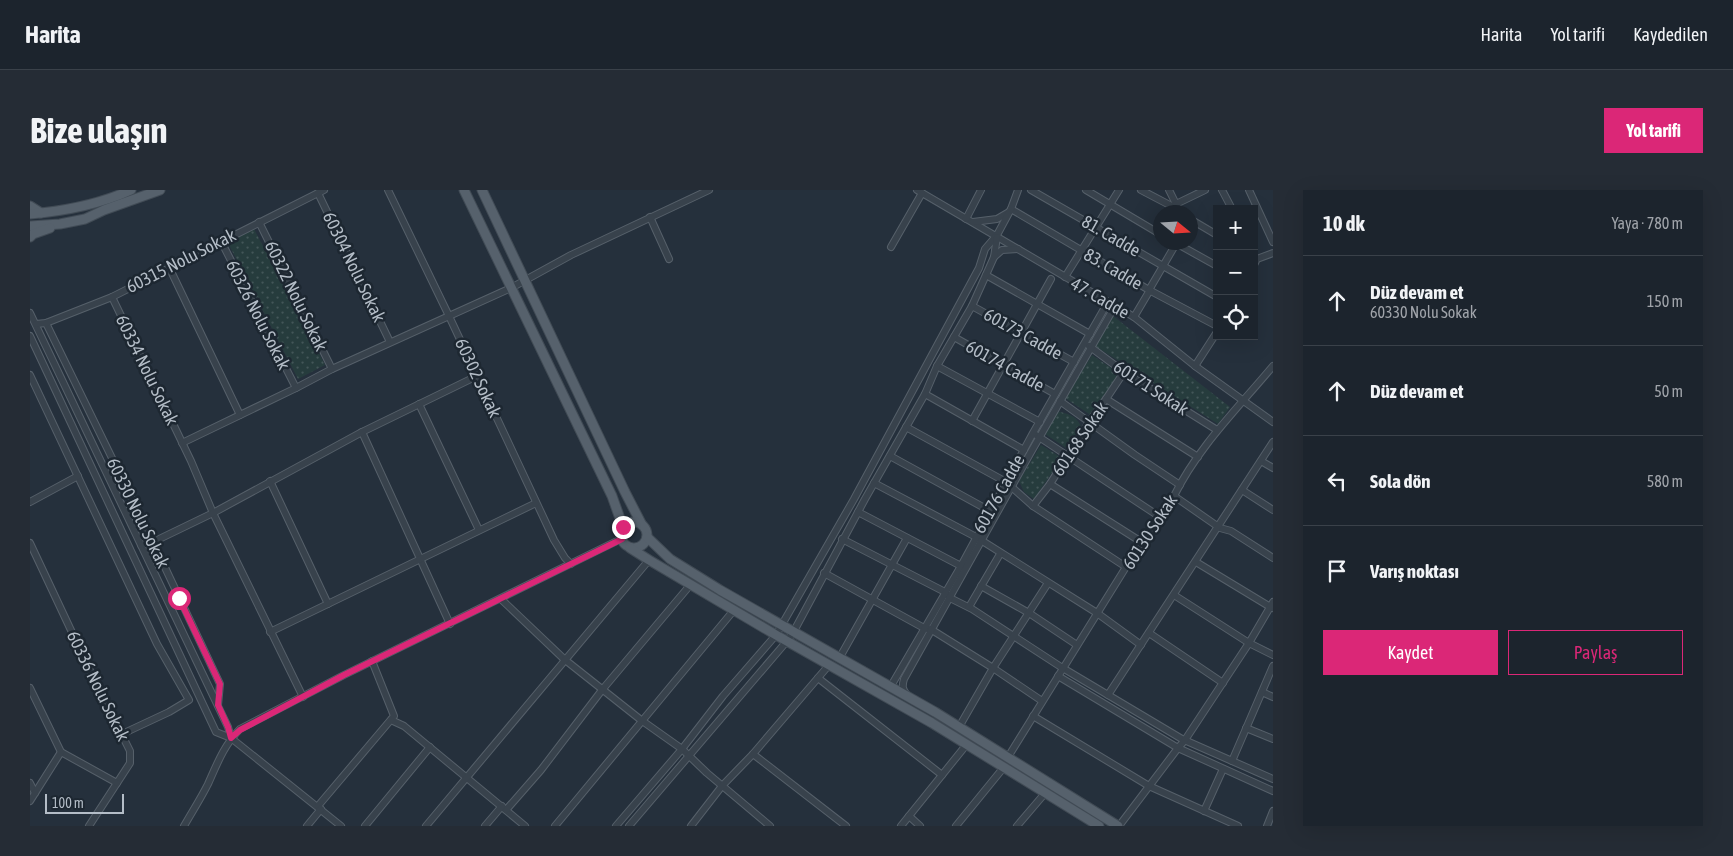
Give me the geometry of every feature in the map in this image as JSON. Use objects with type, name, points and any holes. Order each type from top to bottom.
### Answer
[{"type":"main road","points":[[30,214],[80,208],[131,190]]},
{"type":"main road","points":[[30,226],[60,224],[85,219],[104,210],[160,190]]},
{"type":"main road","points":[[464,190],[612,496],[623,527],[621,535],[624,543],[649,560],[776,635],[967,744],[1099,826]]},
{"type":"main road","points":[[482,190],[625,492],[647,533],[647,537],[670,559],[720,590],[908,696],[1119,826]]},
{"type":"main road","points":[[30,206],[41,213]]},
{"type":"main road","points":[[30,237],[33,234],[60,224]]},
{"type":"main road","points":[[623,527],[630,522],[642,525]]},
{"type":"main road","points":[[630,548],[642,545],[647,537]]},
{"type":"street","name":"60302 Sokak","points":[[388,190],[554,540],[571,564]]},
{"type":"street","points":[[182,443],[332,369],[511,288],[570,256],[709,190]]},
{"type":"street","points":[[981,190],[969,220],[997,218],[1010,210]]},
{"type":"street","points":[[616,826],[776,635],[850,507],[979,268],[985,249],[997,235],[1018,190]]},
{"type":"street","name":"81. Cadde","points":[[1031,190],[1213,295]]},
{"type":"street","points":[[1086,190],[1153,230]]},
{"type":"street","points":[[1065,277],[1119,190]]},
{"type":"street","points":[[1141,190],[1171,205]]},
{"type":"street","points":[[1169,190],[1177,205]]},
{"type":"street","points":[[1184,205],[1205,190]]},
{"type":"street","points":[[1222,190],[1230,205]]},
{"type":"street","points":[[1249,190],[1273,242]]},
{"type":"street","name":"60315 Nolu Sokak","points":[[36,324],[46,323],[112,297],[321,191]]},
{"type":"street","name":"60304 Nolu Sokak","points":[[321,191],[390,342]]},
{"type":"street","points":[[892,247],[920,191]]},
{"type":"street","name":"47. Cadde","points":[[920,191],[1134,317],[1195,366],[1273,422]]},
{"type":"street","name":"83. Cadde","points":[[1010,210],[1213,324]]},
{"type":"street","points":[[650,217],[669,259]]},
{"type":"street","name":"60322 Nolu Sokak","points":[[259,222],[332,369]]},
{"type":"street","points":[[1198,224],[1213,233]]},
{"type":"street","points":[[628,826],[794,631],[842,540],[925,394],[937,366],[972,306],[994,257],[997,235]]},
{"type":"street","name":"60326 Nolu Sokak","points":[[221,241],[296,388]]},
{"type":"street","points":[[994,257],[1002,250],[1018,249]]},
{"type":"street","points":[[1134,317],[1172,250]]},
{"type":"street","points":[[1188,250],[1213,264]]},
{"type":"street","points":[[1258,258],[1273,253]]},
{"type":"street","points":[[169,268],[240,415]]},
{"type":"street","points":[[986,275],[1090,334]]},
{"type":"street","points":[[972,421],[1051,279]]},
{"type":"street","name":"60334 Nolu Sokak","points":[[112,297],[182,443],[212,512],[302,697]]},
{"type":"street","name":"60176 Cadde","points":[[891,686],[924,628],[947,595],[961,566],[978,540],[990,511],[1009,485],[1024,450],[1036,435],[1040,422],[1074,362],[1088,346],[1090,334],[1108,302]]},
{"type":"street","name":"60173 Cadde","points":[[972,306],[1074,362]]},
{"type":"street","points":[[908,696],[903,691],[904,679],[932,630],[947,595],[1036,435],[1060,401],[1088,346],[1115,306]]},
{"type":"street","points":[[30,313],[218,705],[231,738]]},
{"type":"street","name":"60330 Nolu Sokak","points":[[46,323],[220,684],[218,705]]},
{"type":"street","points":[[30,336],[216,732],[231,738],[341,826]]},
{"type":"street","name":"60174 Cadde","points":[[954,337],[1056,394]]},
{"type":"street","points":[[1195,366],[1213,338]]},
{"type":"street","name":"60171 Sokak","points":[[1088,346],[1124,372],[1218,430]]},
{"type":"street","points":[[937,366],[1040,422]]},
{"type":"street","name":"60130 Sokak","points":[[1008,757],[1126,567],[1198,457],[1218,430],[1273,366]]},
{"type":"street","name":"60168 Sokak","points":[[1033,506],[1050,484],[1088,422],[1124,372]]},
{"type":"street","points":[[30,375],[157,644],[188,700],[169,712],[122,734]]},
{"type":"street","points":[[141,545],[153,542],[362,432],[477,376]]},
{"type":"street","points":[[925,394],[1024,450]]},
{"type":"street","points":[[1106,399],[1198,457]]},
{"type":"street","points":[[1060,401],[1180,484]]},
{"type":"street","points":[[419,404],[478,530]]},
{"type":"street","points":[[906,427],[1009,485],[1033,506],[1126,567]]},
{"type":"street","points":[[362,432],[450,624]]},
{"type":"street","points":[[1036,435],[1160,517]]},
{"type":"street","points":[[1108,695],[1273,442]]},
{"type":"street","points":[[890,456],[990,511]]},
{"type":"street","points":[[1261,461],[1273,468]]},
{"type":"street","points":[[30,502],[78,476]]},
{"type":"street","points":[[270,481],[328,604]]},
{"type":"street","points":[[874,483],[978,540],[1097,613],[1141,645]]},
{"type":"street","points":[[1050,484],[1142,543]]},
{"type":"street","points":[[1242,490],[1273,510]]},
{"type":"street","points":[[1174,496],[1218,527],[1231,531],[1273,558]]},
{"type":"street","points":[[270,632],[536,502]]},
{"type":"street","points":[[858,512],[961,566]]},
{"type":"street","points":[[840,657],[907,538]]},
{"type":"street","points":[[184,826],[231,738],[240,730],[372,661],[622,539]]},
{"type":"street","points":[[842,540],[969,607],[1063,668],[1185,740],[1273,779]]},
{"type":"street","name":"60336 Nolu Sokak","points":[[30,543],[130,751],[130,763],[89,826]]},
{"type":"street","points":[[969,607],[1000,554]]},
{"type":"street","points":[[426,826],[564,659],[649,560]]},
{"type":"street","points":[[1119,826],[1185,740],[1272,606],[1196,562]]},
{"type":"street","points":[[824,573],[873,598],[924,628],[932,630],[993,668],[1042,702]]},
{"type":"street","points":[[959,727],[993,668],[1048,583]]},
{"type":"street","points":[[485,826],[541,770],[602,690],[691,584]]},
{"type":"street","points":[[981,586],[1029,613],[1077,645]]},
{"type":"street","points":[[1174,595],[1249,643],[1273,655]]},
{"type":"street","points":[[501,599],[564,659],[641,720],[682,749],[722,786],[770,826]]},
{"type":"street","points":[[555,826],[734,610]]},
{"type":"street","points":[[1149,633],[1223,682]]},
{"type":"street","points":[[307,826],[394,716],[372,661]]},
{"type":"street","points":[[691,826],[722,786],[753,754],[829,665]]},
{"type":"street","points":[[1232,761],[1273,666]]},
{"type":"street","points":[[1058,676],[1178,748],[1273,791]]},
{"type":"street","points":[[818,678],[942,775]]},
{"type":"street","points":[[30,688],[61,752],[117,783]]},
{"type":"street","points":[[1262,692],[1273,697]]},
{"type":"street","points":[[1033,716],[1149,786],[1238,826]]},
{"type":"street","points":[[391,720],[404,726],[525,826]]},
{"type":"street","points":[[1246,728],[1273,739]]},
{"type":"street","points":[[901,826],[967,744]]},
{"type":"street","points":[[365,826],[430,747]]},
{"type":"street","points":[[30,801],[61,752]]},
{"type":"street","points":[[753,754],[846,826]]},
{"type":"street","points":[[956,826],[1004,767]]},
{"type":"street","points":[[1204,811],[1224,769]]},
{"type":"street","points":[[30,783],[35,793]]},
{"type":"street","points":[[1017,826],[1046,792]]},
{"type":"street","points":[[1267,826],[1273,812]]},
{"type":"street","points":[[909,816],[920,826]]},
{"type":"green space","points":[[253,227],[325,365],[298,379],[227,241]]},
{"type":"green space","points":[[1113,316],[1230,407],[1218,424],[1095,346]]},
{"type":"green space","points":[[1092,355],[1120,374],[1092,416],[1065,398]]},
{"type":"green space","points":[[1057,411],[1078,420],[1082,428],[1069,450],[1045,434]]},
{"type":"green space","points":[[1041,445],[1062,458],[1034,499],[1024,492],[1019,481]]},
{"type":"route","points":[[179,598],[220,684],[218,705],[231,738],[240,730],[344,675],[622,539],[621,531],[623,527]]}]
